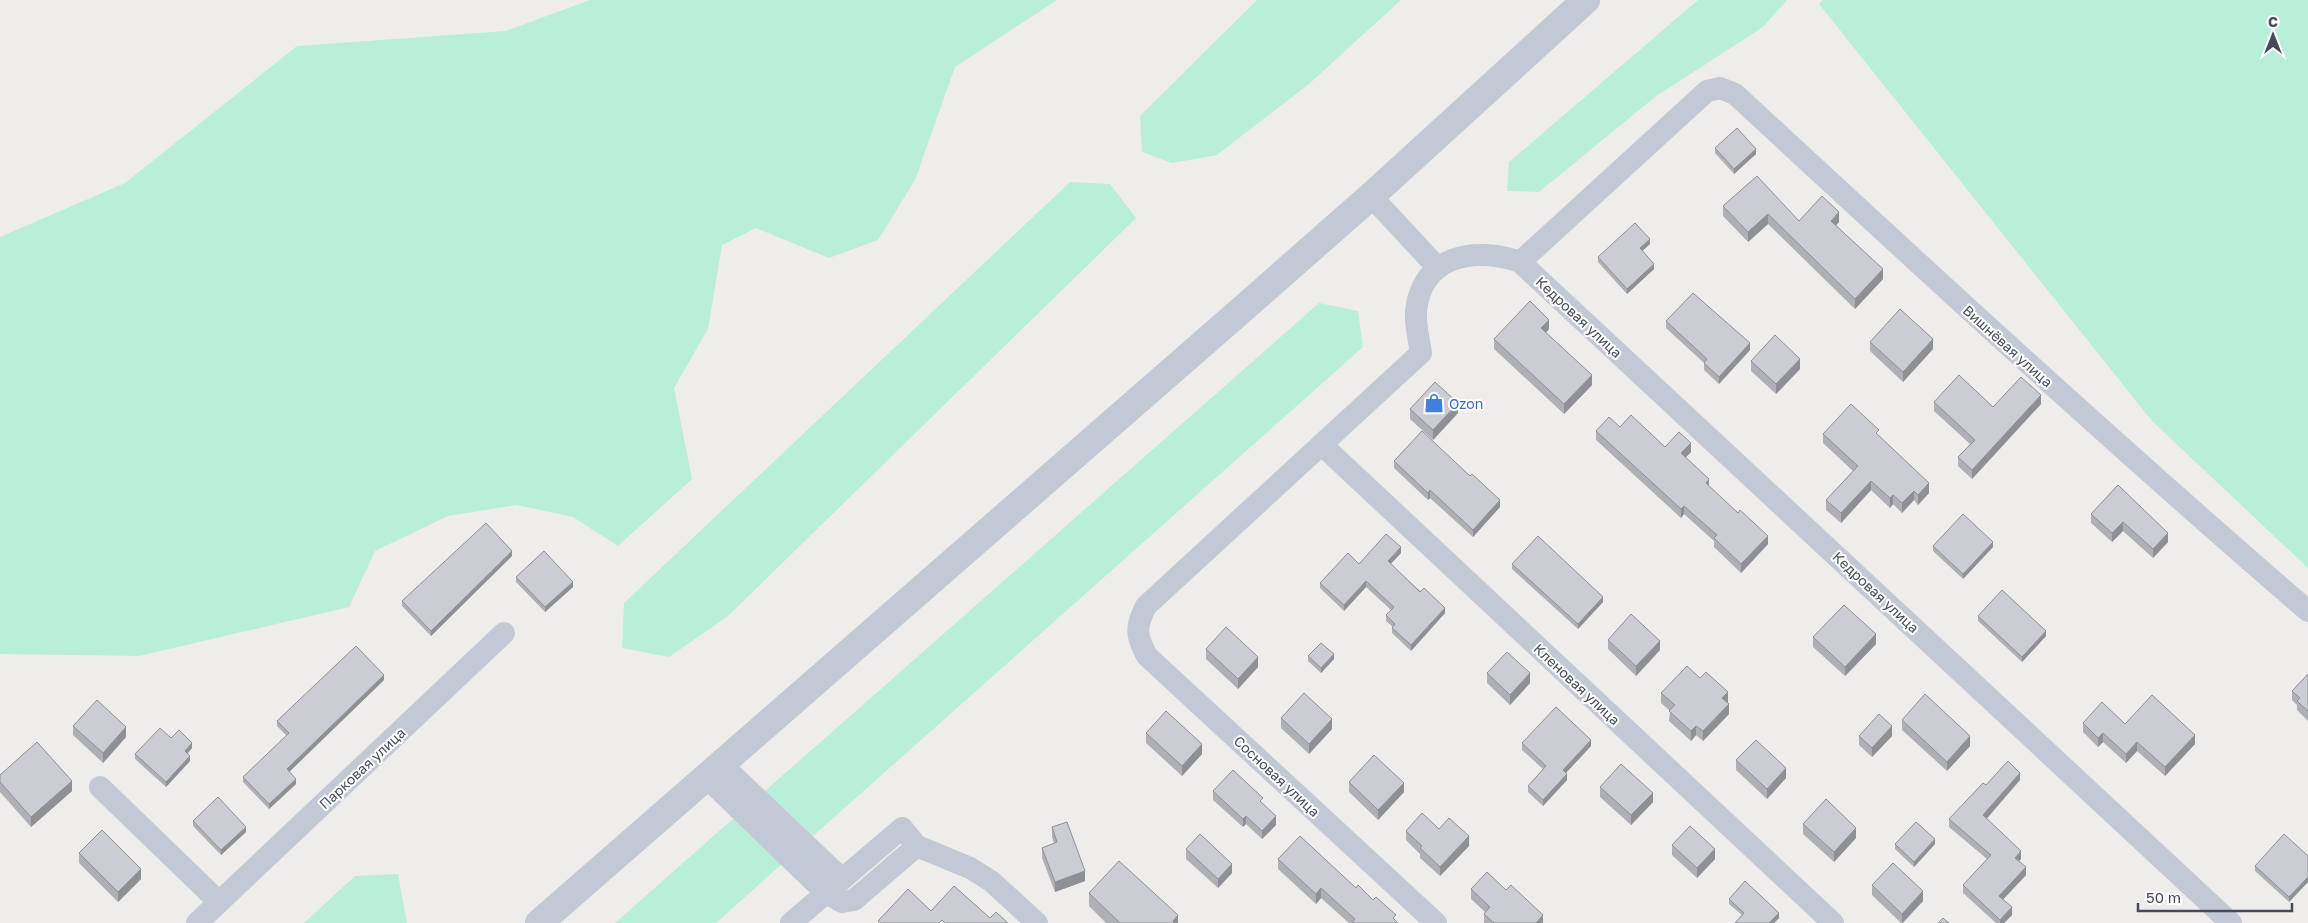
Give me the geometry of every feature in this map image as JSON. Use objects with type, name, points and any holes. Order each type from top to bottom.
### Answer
[{"type":"street","points":[[538,923],[1371,196],[1586,0]]},
{"type":"street","name":"Вишнёвая улица","points":[[1520,262],[1707,91],[1720,88],[1735,94],[2130,456],[2308,611]]},
{"type":"street","points":[[1371,196],[1437,267]]},
{"type":"street","points":[[1322,445],[1421,353],[1416,312],[1421,291],[1437,267],[1462,256],[1488,254],[1520,262]]},
{"type":"street","name":"Кедровая улица","points":[[1520,262],[2232,923]]},
{"type":"street","name":"Сосновая улица","points":[[1322,445],[1146,606],[1137,630],[1140,643],[1147,656],[1436,923]]},
{"type":"street","name":"Кленовая улица","points":[[1322,445],[1833,923]]},
{"type":"street","name":"Парковая улица","points":[[197,923],[504,633]]},
{"type":"street","points":[[714,771],[834,886],[842,902],[854,900],[917,846]]},
{"type":"street","points":[[100,787],[219,902]]},
{"type":"street","points":[[791,923],[902,828],[917,846],[970,868],[991,880],[1037,923]]},
{"type":"green space","points":[[590,0],[1057,0],[955,67],[915,180],[878,240],[829,258],[756,228],[722,245],[708,329],[674,388],[692,479],[618,546],[573,517],[517,505],[448,516],[375,551],[349,607],[139,656],[0,654],[0,237],[125,183],[297,46],[506,31]]},
{"type":"green space","points":[[1257,0],[1401,0],[1309,84],[1217,155],[1172,163],[1142,152],[1140,116]]},
{"type":"green space","points":[[1698,0],[1787,0],[1763,27],[1655,97],[1539,192],[1507,191],[1509,162]]},
{"type":"green space","points":[[1823,0],[2308,0],[2308,568],[2152,421],[1819,4]]},
{"type":"green space","points":[[1070,182],[1110,184],[1136,218],[728,616],[669,657],[622,648],[624,603]]},
{"type":"green space","points":[[1319,303],[1358,311],[1363,347],[813,836],[765,791]]},
{"type":"green space","points":[[735,817],[783,863],[716,923],[615,923]]},
{"type":"green space","points":[[398,874],[407,923],[304,923],[355,876]]},
{"type":"building","points":[[1737,128],[1756,149],[1734,169],[1715,148]]},
{"type":"building","points":[[1757,176],[1799,221],[1822,196],[1839,212],[1831,221],[1883,269],[1855,299],[1768,214],[1748,232],[1723,206]]},
{"type":"building","points":[[1635,223],[1650,239],[1640,248],[1654,264],[1627,289],[1598,257]]},
{"type":"building","points":[[1693,293],[1750,343],[1719,377],[1704,363],[1707,359],[1666,321]]},
{"type":"building","points":[[1530,301],[1549,320],[1541,328],[1592,375],[1564,404],[1494,339]]},
{"type":"building","points":[[1900,309],[1933,339],[1903,372],[1870,342]]},
{"type":"building","points":[[1775,335],[1800,359],[1776,384],[1751,361]]},
{"type":"building","points":[[1959,375],[1993,407],[2021,377],[2041,395],[1972,470],[1958,457],[1975,440],[1934,402]]},
{"type":"building","points":[[1435,382],[1458,403],[1433,430],[1410,409]]},
{"type":"building","points":[[1851,404],[1879,430],[1876,433],[1929,483],[1918,495],[1914,491],[1902,503],[1893,495],[1890,498],[1871,481],[1841,513],[1826,500],[1858,466],[1823,434]]},
{"type":"building","points":[[1631,415],[1665,447],[1679,432],[1691,443],[1681,453],[1709,479],[1706,483],[1738,513],[1740,510],[1768,536],[1741,564],[1714,538],[1717,535],[1684,506],[1681,509],[1596,431],[1609,417],[1620,427]]},
{"type":"building","points":[[1422,431],[1470,476],[1472,474],[1500,500],[1473,530],[1430,490],[1428,493],[1394,461]]},
{"type":"building","points":[[2118,485],[2168,533],[2153,549],[2123,522],[2112,533],[2091,514]]},
{"type":"building","points":[[1963,514],[1993,542],[1963,574],[1933,546]]},
{"type":"building","points":[[486,523],[512,551],[431,631],[402,601]]},
{"type":"building","points":[[1386,534],[1401,547],[1388,561],[1420,592],[1424,588],[1445,608],[1411,645],[1392,628],[1395,624],[1386,615],[1394,607],[1366,581],[1344,605],[1320,583],[1348,553],[1359,564]]},
{"type":"building","points":[[1538,536],[1603,597],[1578,624],[1512,564]]},
{"type":"building","points":[[544,551],[573,582],[545,607],[516,577]]},
{"type":"building","points":[[2002,590],[2046,631],[2022,657],[1978,616]]},
{"type":"building","points":[[1844,605],[1876,634],[1845,667],[1813,637]]},
{"type":"building","points":[[1631,614],[1660,641],[1636,666],[1608,640]]},
{"type":"building","points":[[1226,627],[1258,657],[1238,679],[1206,649]]},
{"type":"building","points":[[1321,643],[1334,654],[1321,668],[1308,656]]},
{"type":"building","points":[[356,646],[384,675],[287,769],[296,779],[269,804],[243,777],[289,733],[277,721]]},
{"type":"building","points":[[1507,652],[1530,673],[1510,695],[1487,673]]},
{"type":"building","points":[[1687,666],[1700,678],[1706,672],[1728,692],[1722,698],[1729,704],[1703,731],[1696,726],[1691,731],[1669,711],[1675,705],[1661,693]]},
{"type":"building","points":[[2308,674],[2308,711],[2297,701],[2300,698],[2292,691]]},
{"type":"building","points":[[1304,693],[1332,719],[1309,744],[1281,718]]},
{"type":"building","points":[[1925,694],[1970,736],[1947,762],[1902,720]]},
{"type":"building","points":[[2152,695],[2195,735],[2165,767],[2137,742],[2126,754],[2103,733],[2098,738],[2083,723],[2102,702],[2125,724]]},
{"type":"building","points":[[97,700],[126,727],[103,753],[73,726]]},
{"type":"building","points":[[1556,707],[1591,740],[1563,770],[1567,774],[1543,800],[1528,786],[1546,766],[1522,743]]},
{"type":"building","points":[[1166,711],[1202,744],[1182,766],[1146,733]]},
{"type":"building","points":[[1879,714],[1892,726],[1872,748],[1859,736]]},
{"type":"building","points":[[160,728],[171,738],[179,730],[192,743],[185,751],[190,756],[166,782],[135,754]]},
{"type":"building","points":[[1756,740],[1786,768],[1767,789],[1736,760]]},
{"type":"building","points":[[37,742],[72,781],[31,817],[0,782],[0,775]]},
{"type":"building","points":[[1374,755],[1404,783],[1378,810],[1349,782]]},
{"type":"building","points":[[2008,761],[2020,773],[1983,815],[2021,851],[2015,858],[2026,867],[1999,896],[2012,907],[2000,920],[1963,885],[1991,855],[1949,819],[1983,783],[1986,785]]},
{"type":"building","points":[[1621,764],[1653,793],[1631,815],[1600,787]]},
{"type":"building","points":[[1233,770],[1263,798],[1260,801],[1276,816],[1262,831],[1246,816],[1243,819],[1213,791]]},
{"type":"building","points":[[218,797],[246,827],[221,850],[193,821]]},
{"type":"building","points":[[1826,799],[1856,828],[1834,852],[1803,824]]},
{"type":"building","points":[[1422,813],[1439,829],[1449,818],[1469,836],[1440,867],[1406,831]]},
{"type":"building","points":[[1067,822],[1085,871],[1055,882],[1042,848],[1057,842],[1052,827]]},
{"type":"building","points":[[1916,822],[1935,839],[1914,862],[1895,844]]},
{"type":"building","points":[[1690,826],[1715,849],[1697,868],[1672,845]]},
{"type":"building","points":[[102,830],[141,869],[118,892],[79,853]]},
{"type":"building","points":[[1200,834],[1232,864],[1218,879],[1186,849]]},
{"type":"building","points":[[2284,834],[2308,856],[2308,877],[2289,897],[2255,866]]},
{"type":"building","points":[[1300,836],[1356,888],[1358,885],[1373,900],[1376,897],[1396,915],[1393,918],[1398,923],[1352,923],[1355,919],[1321,888],[1316,894],[1278,859]]},
{"type":"building","points":[[1119,861],[1178,915],[1173,921],[1175,923],[1120,923],[1089,893]]},
{"type":"building","points":[[1893,863],[1923,891],[1902,914],[1872,885]]},
{"type":"building","points":[[1487,872],[1506,890],[1511,885],[1543,915],[1536,923],[1494,923],[1484,914],[1490,907],[1471,889]]},
{"type":"building","points":[[1745,881],[1779,913],[1769,923],[1735,923],[1744,913],[1729,899]]},
{"type":"building","points":[[954,886],[990,918],[996,912],[1008,923],[945,923],[942,920],[939,923],[881,923],[878,921],[908,889],[931,911]]},
{"type":"building","points":[[1943,918],[1949,923],[1938,923]]},
{"type":"place","name":"Ozon","points":[[1434,403]]}]
